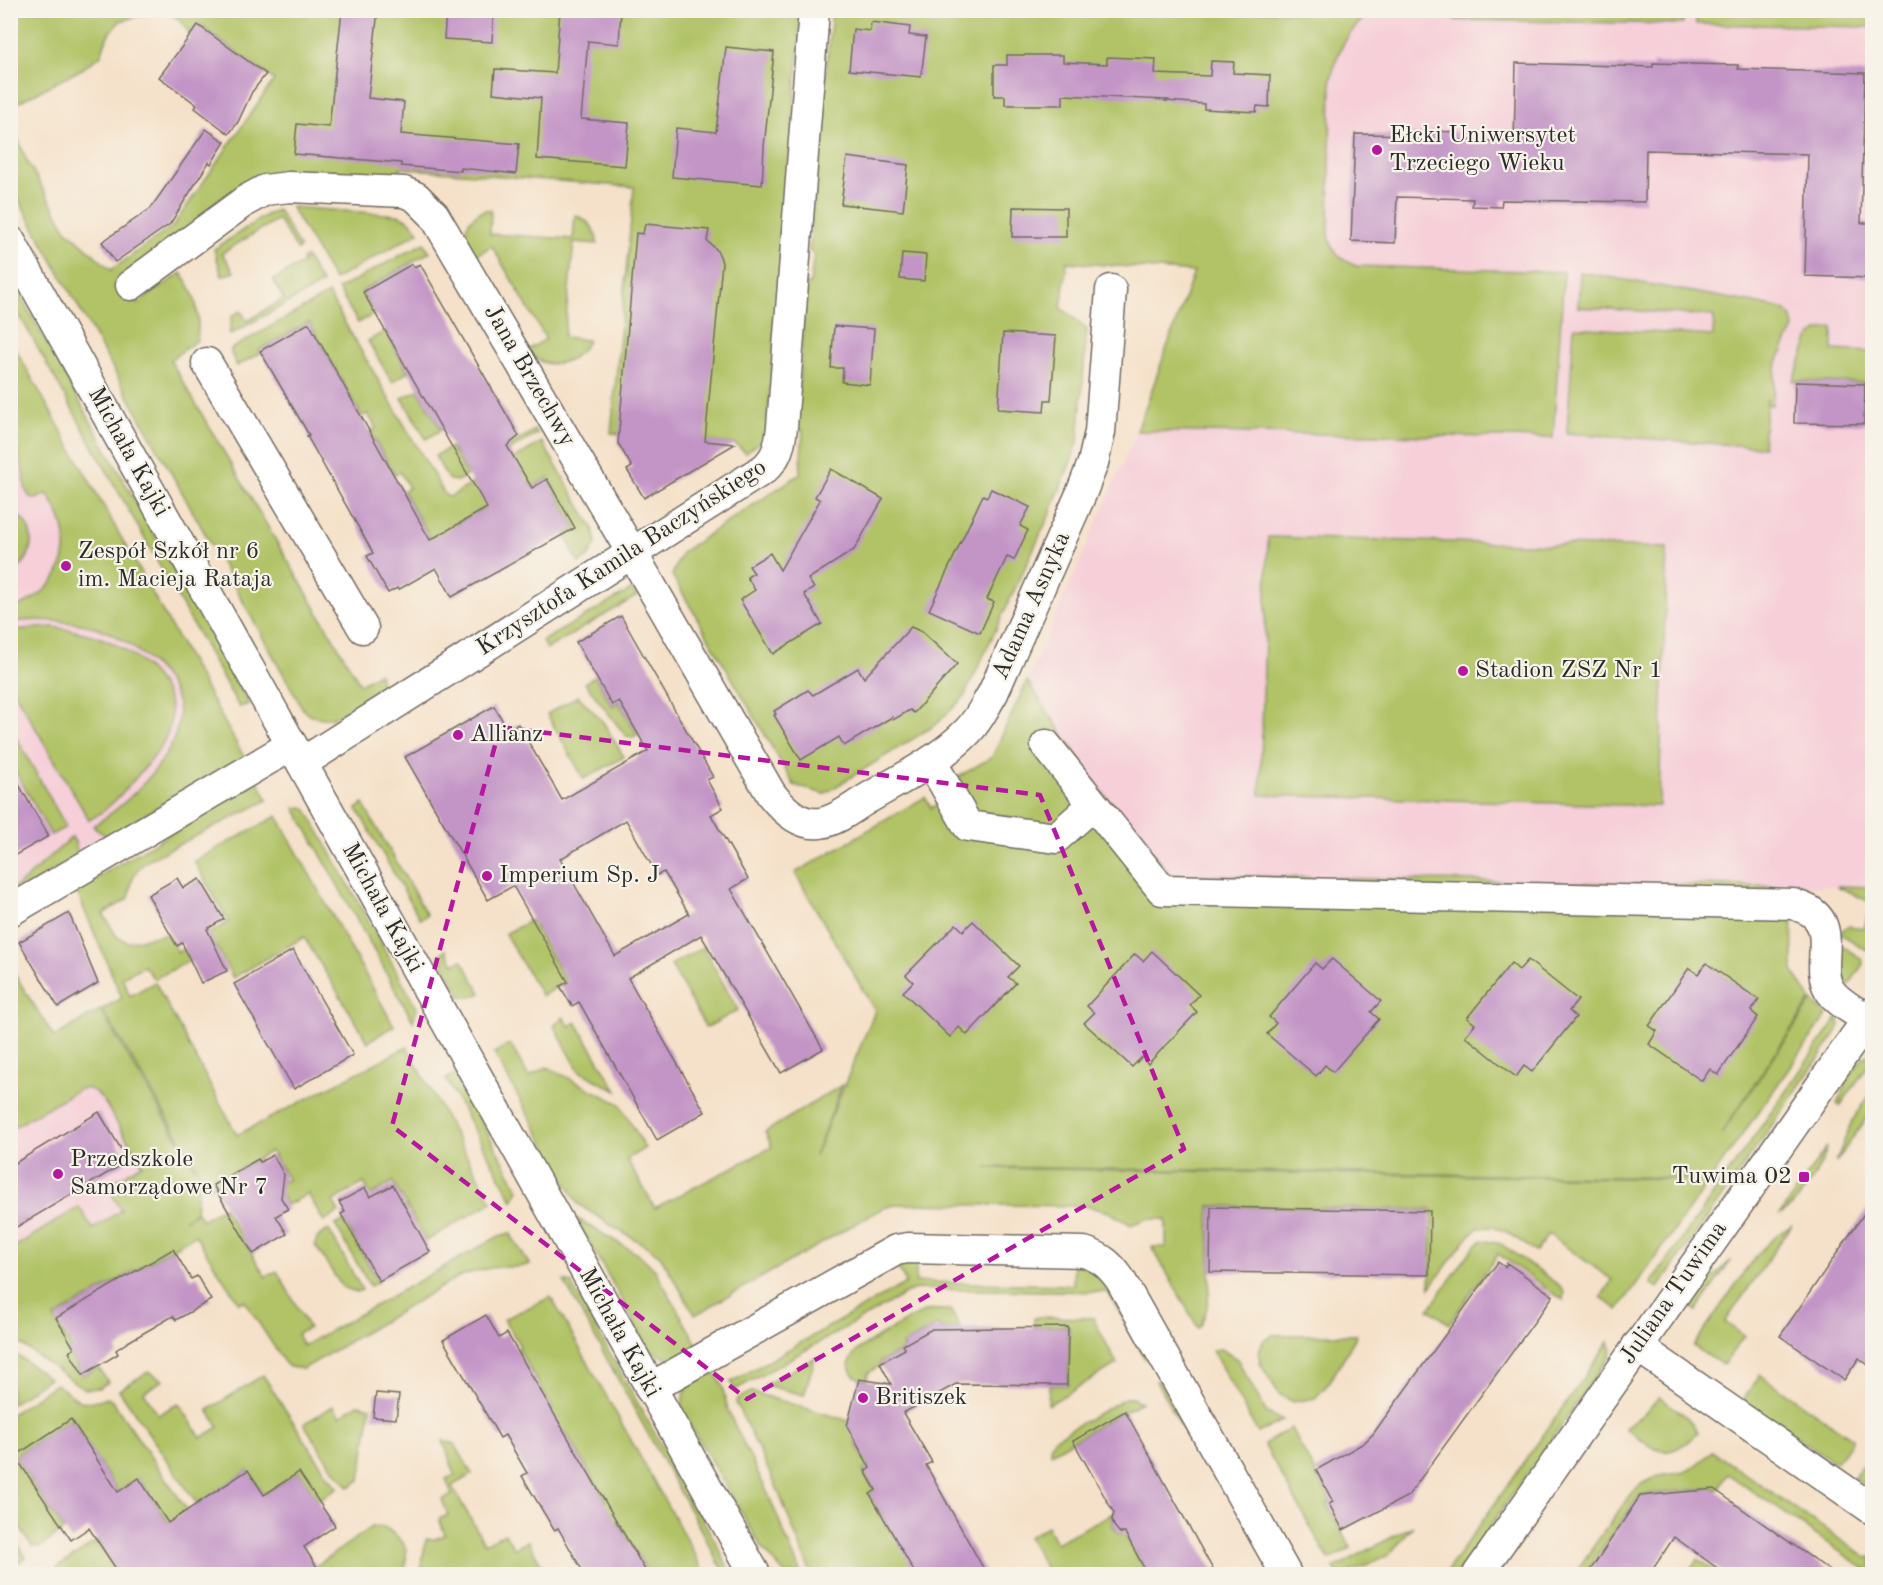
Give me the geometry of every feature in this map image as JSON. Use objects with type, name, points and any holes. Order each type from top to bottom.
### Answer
[{"type":"street","name":"Krzysztofa Kamila Baczyńskiego","points":[[10,911],[297,754],[632,553],[764,470],[772,462],[780,442],[814,10]]},
{"type":"street","name":"Jana Brzechwy","points":[[131,285],[244,201],[265,190],[289,187],[404,192],[416,197],[434,215],[771,794],[787,811],[807,821]]},
{"type":"street","name":"Michała Kajki","points":[[10,241],[755,1575]]},
{"type":"street","name":"Adama Asnyka","points":[[807,821],[820,823],[837,817],[931,761],[960,739],[978,720],[993,693],[1093,463],[1100,432],[1111,290]]},
{"type":"street","points":[[207,363],[363,628]]},
{"type":"street","points":[[1046,745],[1162,890],[1792,904],[1810,911],[1822,926],[1825,933],[1824,978],[1832,994],[1871,1018]]},
{"type":"street","points":[[931,761],[968,826],[1056,838],[1094,805]]},
{"type":"street","name":"Juliana Tuwima","points":[[1478,1575],[1637,1346],[1871,1018]]},
{"type":"street","points":[[650,1388],[896,1250],[908,1248],[1084,1252],[1107,1262],[1120,1279],[1286,1575]]},
{"type":"street","points":[[1637,1346],[1872,1509]]},
{"type":"highlighted area","points":[[500,727],[1040,795],[1184,1149],[747,1399],[392,1126]]},
{"type":"shaded area","points":[[1319,11],[1872,11],[1872,887],[1171,875],[1099,788],[1027,682],[1137,431],[1195,272]]},
{"type":"shaded area","name":"Zespół Szkół nr 6 im. Macieja Rataja","points":[[10,372],[234,760],[11,890],[10,890]]},
{"type":"shaded area","points":[[10,968],[54,1039],[102,1012],[200,1175],[197,1212],[80,1282],[11,1291]]},
{"type":"green space","points":[[11,10],[159,11],[120,21],[108,35],[101,55],[82,69],[11,106]]},
{"type":"green space","points":[[164,11],[802,11],[766,437],[746,453],[735,444],[611,433],[634,187],[400,168],[398,181],[289,173],[119,280],[137,304],[181,273],[191,289],[196,305],[197,340],[170,360],[360,684],[379,673],[382,689],[354,708],[335,717],[325,718],[304,711],[11,186],[10,127],[13,126],[26,159],[66,229],[111,270],[173,226],[274,80],[198,24],[190,34],[178,18]]},
{"type":"green space","points":[[832,11],[1372,11],[1345,41],[1331,79],[1329,234],[1334,251],[1345,261],[1356,266],[1564,272],[1553,438],[1137,431],[1194,272],[1067,262],[1061,308],[1087,328],[1078,443],[1050,514],[964,697],[937,724],[824,794],[794,785],[672,575],[682,552],[800,474],[803,430],[796,430],[806,284],[810,284],[814,255],[809,251]]},
{"type":"green space","points":[[1433,11],[1683,11],[1683,24],[1456,20]]},
{"type":"green space","points":[[1696,11],[1872,11],[1872,27],[1696,24]]},
{"type":"green space","points":[[291,207],[399,215],[410,221],[419,232],[334,280]]},
{"type":"green space","points":[[278,210],[300,248],[297,250],[278,219],[222,253],[234,272],[222,276],[214,249],[266,215]]},
{"type":"green space","points":[[484,210],[491,210],[490,234],[573,239],[575,215],[588,222],[593,230],[597,244],[574,242],[564,337],[588,340],[576,355],[568,360],[551,364],[543,362],[528,350],[546,339],[492,246],[473,257],[467,243],[467,225]]},
{"type":"green space","points":[[424,243],[430,252],[362,291],[374,314],[358,323],[338,289]]},
{"type":"green space","points":[[306,257],[322,284],[229,335],[232,316],[241,311],[247,321],[284,299],[273,280],[304,262],[302,259]]},
{"type":"green space","points":[[1580,272],[1749,302],[1787,312],[1792,318],[1794,328],[1777,362],[1772,405],[1767,405],[1767,398],[1763,447],[1567,433],[1574,327],[1713,336],[1714,316],[1578,307]]},
{"type":"green space","points":[[10,279],[249,704],[239,707],[11,300]]},
{"type":"green space","points":[[328,294],[445,495],[450,497],[542,442],[593,528],[596,544],[588,557],[579,563],[565,535],[576,528],[548,478],[532,487],[529,482],[493,503],[487,513],[484,508],[456,524],[459,530],[434,544],[403,491],[409,488],[400,472],[395,475],[370,432],[376,428],[368,414],[362,416],[309,322],[259,350],[260,353],[237,366],[231,349]]},
{"type":"green space","points":[[1833,327],[1833,350],[1872,352],[1872,422],[1866,421],[1866,383],[1793,381],[1810,337],[1818,331]]},
{"type":"green space","points":[[385,331],[408,372],[392,382],[368,341]]},
{"type":"green space","points":[[10,339],[244,757],[107,837],[93,826],[135,792],[161,762],[171,746],[177,729],[179,713],[177,700],[153,664],[106,631],[59,621],[11,622],[11,598],[19,606],[36,597],[49,585],[64,558],[65,543],[63,527],[57,510],[47,494],[36,499],[30,497],[26,491],[22,467],[11,440]]},
{"type":"green space","points":[[418,390],[441,430],[426,439],[402,398]]},
{"type":"green space","points":[[535,430],[537,434],[457,481],[449,480],[435,456],[451,447],[465,471]]},
{"type":"green space","points":[[10,511],[26,524],[31,542],[26,560],[11,573]]},
{"type":"green space","name":"Stadion ZSZ Nr 1","points":[[1268,537],[1667,548],[1659,806],[1260,795]]},
{"type":"green space","points":[[633,590],[637,596],[547,649],[542,641],[629,591]]},
{"type":"green space","points":[[52,627],[101,638],[139,660],[160,683],[171,710],[170,724],[162,745],[116,800],[89,820],[11,686],[11,630]]},
{"type":"green space","points":[[595,676],[612,706],[619,702],[637,735],[626,736],[585,683]]},
{"type":"green space","points":[[1027,681],[1099,788],[1171,875],[1792,887],[1793,971],[1811,1000],[1721,1134],[1812,1001],[1827,1015],[1618,1310],[1601,1297],[1612,1280],[1548,1234],[1536,1252],[1505,1231],[1491,1227],[1478,1228],[1466,1239],[1430,1288],[1432,1210],[1210,1206],[1209,1288],[1204,1318],[1198,1328],[1152,1247],[1166,1247],[1166,1219],[1146,1219],[1131,1225],[1109,1212],[1085,1206],[900,1204],[883,1208],[695,1315],[661,1257],[578,1204],[494,1053],[510,1044],[529,1077],[547,1067],[620,1104],[645,1148],[627,1159],[655,1208],[772,1147],[765,1132],[842,1085],[815,1156],[875,1011],[795,873],[925,797],[931,808],[965,788],[958,777],[992,757]],"holes":[[[986,1167],[1690,1178],[1691,1179]]]},
{"type":"green space","points":[[578,696],[603,722],[624,757],[584,779],[547,714]]},
{"type":"green space","points":[[11,728],[66,827],[51,835],[11,763]]},
{"type":"green space","points":[[258,781],[268,800],[150,859],[134,876],[129,898],[103,914],[117,937],[127,942],[166,934],[178,952],[229,922],[194,861],[277,816],[394,1026],[368,1042],[304,937],[233,978],[217,947],[154,979],[144,966],[122,977],[130,996],[155,982],[237,1135],[407,1047],[492,1202],[426,1241],[393,1182],[371,1195],[364,1183],[333,1201],[339,1212],[324,1222],[308,1194],[287,1205],[276,1186],[288,1179],[271,1151],[209,1187],[102,1009],[122,998],[76,890]]},
{"type":"green space","points":[[363,804],[427,915],[420,919],[357,809]]},
{"type":"green space","points":[[302,807],[307,810],[417,1008],[413,1021],[295,808]]},
{"type":"green space","points":[[72,837],[77,848],[73,859],[11,896],[11,890]]},
{"type":"green space","points":[[1837,886],[1872,887],[1872,903]]},
{"type":"green space","points":[[1872,905],[1872,950],[1867,950],[1839,933],[1848,926],[1864,928]]},
{"type":"green space","points":[[531,920],[566,982],[542,996],[505,934]]},
{"type":"green space","points":[[1841,945],[1862,959],[1863,964],[1849,985],[1840,972]]},
{"type":"green space","points":[[703,947],[738,1010],[706,1028],[671,965]]},
{"type":"green space","points":[[446,950],[454,964],[462,960],[481,993],[471,997],[462,997],[439,956]]},
{"type":"green space","points":[[10,967],[54,1037],[100,1010],[199,1174],[196,1212],[184,1220],[197,1212],[202,1220],[223,1207],[266,1277],[277,1271],[309,1328],[297,1334],[303,1346],[499,1236],[510,1233],[529,1264],[519,1267],[490,1268],[458,1277],[303,1369],[289,1367],[284,1362],[244,1300],[239,1303],[195,1235],[54,1318],[72,1348],[68,1351],[82,1376],[98,1367],[108,1382],[99,1388],[84,1389],[11,1337],[11,1249],[79,1207],[93,1229],[121,1210],[107,1186],[142,1164],[105,1103],[97,1093],[91,1090],[79,1089],[11,1129]]},
{"type":"green space","points":[[563,1017],[569,1026],[576,1022],[617,1091],[579,1071],[554,1026]]},
{"type":"green space","points":[[1838,1017],[1840,1025],[1837,1032],[1658,1288],[1651,1283]]},
{"type":"green space","points":[[1872,1052],[1872,1060],[1840,1106],[1837,1104],[1851,1075],[1865,1056]]},
{"type":"green space","points":[[455,1074],[519,1190],[513,1201],[446,1079]]},
{"type":"green space","points":[[1872,1092],[1872,1114],[1870,1113],[1836,1162],[1852,1121]]},
{"type":"green space","points":[[1827,1147],[1825,1155],[1801,1195],[1794,1204],[1780,1214]]},
{"type":"green space","points":[[576,1218],[641,1256],[655,1270],[699,1348],[673,1359],[661,1356],[648,1347]]},
{"type":"green space","points":[[344,1221],[378,1282],[370,1286],[335,1225]]},
{"type":"green space","points":[[1792,1225],[1725,1322],[1744,1336],[1723,1365],[1693,1346],[1755,1257],[1770,1241]]},
{"type":"green space","points":[[329,1230],[362,1290],[356,1292],[342,1287],[315,1245],[318,1237]]},
{"type":"green space","points":[[1482,1240],[1501,1244],[1560,1286],[1564,1293],[1563,1300],[1498,1254],[1449,1324],[1429,1309],[1473,1248]]},
{"type":"green space","points":[[916,1259],[916,1282],[1073,1285],[1074,1262],[1104,1276],[1146,1353],[1145,1359],[1108,1292],[917,1289],[735,1390],[731,1382],[906,1283],[896,1264]]},
{"type":"green space","points":[[1731,1260],[1696,1311],[1690,1306],[1699,1292]]},
{"type":"green space","points":[[564,1281],[571,1283],[731,1574],[725,1574]]},
{"type":"green space","points":[[551,1297],[704,1574],[649,1574],[618,1522],[612,1526],[599,1505],[606,1501],[566,1432],[561,1435],[548,1412],[553,1409],[504,1319]]},
{"type":"green space","points":[[951,1310],[960,1328],[940,1329],[938,1325],[902,1345],[904,1349],[880,1362],[881,1365],[868,1373],[867,1380],[861,1379],[850,1370],[849,1365],[853,1356],[869,1342],[927,1311]]},
{"type":"green space","points":[[1034,1318],[1093,1318],[1117,1364],[1048,1405],[1049,1385],[1068,1385],[1069,1326],[1034,1327]]},
{"type":"green space","points":[[1273,1335],[1357,1335],[1329,1383],[1315,1398],[1293,1402],[1279,1394],[1260,1363],[1259,1352],[1263,1341]]},
{"type":"green space","points":[[1609,1342],[1612,1350],[1609,1357],[1457,1574],[1445,1574]]},
{"type":"green space","points":[[1221,1349],[1237,1359],[1267,1413],[1283,1420],[1258,1433],[1212,1350]]},
{"type":"green space","points":[[11,1351],[49,1378],[11,1404]]},
{"type":"green space","points":[[815,1358],[804,1395],[765,1385]]},
{"type":"green space","points":[[712,1368],[722,1385],[728,1411],[768,1494],[801,1574],[785,1574],[761,1546],[682,1411],[683,1395],[689,1385]]},
{"type":"green space","points":[[150,1372],[163,1380],[144,1392],[158,1415],[179,1403],[201,1438],[219,1427],[208,1410],[263,1375],[328,1476],[338,1487],[318,1501],[299,1472],[264,1495],[248,1470],[197,1504],[119,1390]]},
{"type":"green space","points":[[1760,1375],[1853,1439],[1836,1463],[1743,1400]]},
{"type":"green space","points":[[1156,1381],[1165,1381],[1207,1458],[1201,1462]]},
{"type":"green space","points":[[56,1384],[80,1401],[88,1402],[108,1398],[113,1402],[195,1521],[202,1574],[139,1478],[118,1492],[71,1419],[15,1456],[64,1530],[40,1547],[32,1546],[11,1514],[10,1415]]},
{"type":"green space","points":[[751,1392],[853,1422],[859,1442],[856,1444],[869,1467],[863,1471],[875,1490],[870,1494],[893,1536],[898,1534],[916,1566],[911,1569],[914,1574],[811,1574],[777,1488],[736,1403],[737,1399]]},
{"type":"green space","points":[[1659,1397],[1686,1416],[1698,1432],[1687,1442],[1669,1451],[1653,1448],[1625,1428],[1646,1412]]},
{"type":"green space","points":[[1125,1398],[1141,1402],[1051,1453],[1050,1447],[1054,1439]]},
{"type":"green space","points":[[358,1404],[371,1407],[360,1480],[349,1487],[329,1463],[304,1424],[333,1406],[340,1416]]},
{"type":"green space","points":[[1291,1428],[1331,1502],[1327,1504],[1351,1548],[1329,1560],[1264,1444]]},
{"type":"green space","points":[[443,1440],[455,1444],[472,1474],[452,1486],[485,1544],[505,1533],[514,1549],[528,1541],[547,1574],[428,1574],[428,1569],[421,1568],[426,1539],[435,1539],[445,1535],[439,1519],[448,1515],[442,1499],[452,1495],[446,1479],[455,1475]]},
{"type":"green space","points":[[1712,1451],[1867,1558],[1872,1557],[1872,1574],[1728,1474],[1717,1490],[1714,1488],[1640,1495],[1584,1574],[1574,1574],[1632,1492],[1643,1483],[1659,1476],[1685,1472],[1696,1466]]},
{"type":"green space","points":[[1861,1466],[1872,1474],[1872,1491],[1854,1478]]},
{"type":"green space","points":[[1113,1513],[1114,1527],[1119,1534],[1125,1535],[1144,1569],[1142,1574],[1049,1574],[1028,1537],[1047,1526],[1056,1543]]},
{"type":"green space","points":[[1413,1526],[1389,1555],[1346,1574],[1337,1574],[1334,1568]]},
{"type":"green space","points":[[372,1527],[384,1527],[398,1537],[405,1546],[404,1574],[322,1574],[316,1566]]},
{"type":"green space","points":[[11,1534],[26,1557],[10,1567]]},
{"type":"green space","points":[[97,1541],[120,1574],[54,1574],[52,1571]]},
{"type":"green space","points":[[1698,1559],[1720,1574],[1689,1572]]},
{"type":"building","points":[[342,10],[378,10],[368,98],[404,102],[401,134],[519,144],[516,174],[461,168],[461,171],[401,166],[401,163],[294,154],[297,124],[329,127]]},
{"type":"building","points":[[446,10],[494,10],[492,42],[444,39]]},
{"type":"building","points":[[560,10],[621,10],[619,44],[588,41],[581,119],[629,123],[625,166],[537,159],[541,98],[493,93],[495,69],[555,73]]},
{"type":"building","points":[[871,22],[910,27],[909,35],[926,37],[921,77],[849,70],[853,29],[870,31]]},
{"type":"building","points":[[198,25],[266,74],[252,92],[238,122],[229,134],[195,108],[197,105],[159,77]]},
{"type":"building","points":[[726,47],[774,52],[762,185],[672,177],[676,128],[716,132]]},
{"type":"building","points":[[1007,55],[1063,55],[1063,62],[1107,64],[1107,57],[1156,59],[1155,74],[1210,76],[1211,61],[1234,62],[1233,73],[1270,75],[1269,107],[1257,106],[1256,112],[1204,109],[1204,104],[1166,101],[1168,100],[1063,95],[1063,105],[1005,105],[1005,96],[994,96],[994,65],[1007,65]]},
{"type":"building","points":[[1516,63],[1653,67],[1653,63],[1738,65],[1738,69],[1865,73],[1861,223],[1872,223],[1872,278],[1805,276],[1808,154],[1646,150],[1645,202],[1502,200],[1501,207],[1472,206],[1473,199],[1397,197],[1395,243],[1351,241],[1355,134],[1429,135],[1429,131],[1457,132],[1456,140],[1514,142]]},
{"type":"building","points":[[206,129],[225,142],[211,164],[209,162],[170,224],[115,262],[102,242],[150,209]]},
{"type":"building","points":[[847,157],[908,165],[903,211],[841,204]]},
{"type":"building","points":[[1013,207],[1066,208],[1066,237],[1012,237]]},
{"type":"building","points":[[645,224],[709,230],[707,241],[720,256],[722,263],[705,441],[735,444],[644,498],[627,470],[632,467],[618,443],[636,233],[643,234]]},
{"type":"building","points":[[902,253],[926,255],[924,281],[900,279]]},
{"type":"building","points":[[412,264],[414,267],[420,264],[519,436],[507,446],[532,488],[547,479],[575,528],[452,597],[436,568],[398,590],[397,588],[388,593],[367,556],[373,553],[260,351],[309,323],[430,540],[487,508],[363,292]]},
{"type":"building","points":[[834,326],[874,329],[870,385],[842,382],[843,368],[831,368]]},
{"type":"building","points":[[1003,333],[1056,336],[1051,400],[1045,400],[1044,412],[998,409]]},
{"type":"building","points":[[1795,382],[1865,384],[1864,424],[1794,423]]},
{"type":"building","points":[[831,469],[883,499],[854,550],[808,579],[814,588],[804,594],[822,624],[773,654],[740,600],[755,590],[747,577],[754,573],[749,566],[770,553],[780,570],[820,500],[815,497]]},
{"type":"building","points":[[991,489],[1030,507],[1020,526],[1028,530],[1014,560],[1007,557],[987,599],[994,602],[980,633],[929,610],[983,495],[987,497]]},
{"type":"building","points":[[621,616],[713,777],[707,780],[723,808],[711,815],[748,879],[731,889],[823,1049],[781,1073],[701,935],[628,978],[705,1112],[657,1140],[579,1002],[572,1006],[560,986],[568,982],[513,886],[488,900],[405,757],[494,706],[508,730],[518,724],[562,800],[648,751],[619,701],[612,705],[576,642]],"holes":[[[626,820],[657,875],[664,872],[689,914],[615,956],[560,859]]]},
{"type":"building","points":[[911,627],[922,632],[957,664],[914,713],[910,710],[893,720],[892,717],[844,746],[839,737],[801,760],[774,715],[776,714],[774,711],[808,690],[813,695],[858,668],[864,678]]},
{"type":"building","points":[[10,770],[49,836],[10,858]]},
{"type":"building","points":[[177,878],[183,888],[200,879],[224,919],[207,929],[227,971],[201,983],[182,943],[177,946],[148,895]]},
{"type":"building","points":[[69,913],[98,983],[58,1007],[19,942]]},
{"type":"building","points":[[973,921],[1019,966],[1008,977],[1016,983],[967,1035],[959,1027],[950,1037],[903,992],[913,982],[906,975],[956,924],[963,931]]},
{"type":"building","points":[[293,950],[353,1055],[294,1089],[234,984]]},
{"type":"building","points":[[1152,951],[1199,995],[1190,1005],[1197,1012],[1148,1064],[1142,1057],[1132,1067],[1084,1023],[1094,1013],[1087,1006],[1135,954],[1143,961]]},
{"type":"building","points":[[1332,959],[1381,1001],[1371,1012],[1379,1019],[1333,1072],[1325,1065],[1316,1076],[1267,1034],[1276,1023],[1269,1017],[1315,963],[1322,969]]},
{"type":"building","points":[[1528,960],[1578,1000],[1569,1011],[1576,1017],[1532,1072],[1524,1066],[1516,1077],[1465,1036],[1475,1024],[1467,1018],[1511,963],[1519,970]]},
{"type":"building","points":[[1706,963],[1759,1000],[1751,1011],[1758,1017],[1718,1075],[1710,1069],[1702,1081],[1649,1044],[1657,1031],[1649,1026],[1689,968],[1698,974]]},
{"type":"building","name":"Przedszkole Samorządowe Nr 7","points":[[99,1112],[128,1161],[10,1231],[10,1166]]},
{"type":"building","points":[[273,1155],[284,1175],[281,1198],[288,1209],[276,1216],[287,1234],[253,1254],[213,1185],[258,1159],[260,1162]]},
{"type":"building","points":[[393,1185],[430,1252],[379,1281],[341,1214],[345,1212],[339,1202],[365,1188],[370,1197]]},
{"type":"building","points":[[1872,1202],[1872,1368],[1859,1358],[1844,1380],[1780,1336]]},
{"type":"building","points":[[1211,1207],[1430,1211],[1429,1275],[1210,1272]]},
{"type":"building","points":[[173,1249],[191,1279],[197,1276],[211,1300],[176,1320],[173,1316],[128,1342],[116,1350],[118,1354],[83,1375],[69,1352],[74,1348],[56,1318]]},
{"type":"building","points":[[1498,1262],[1505,1267],[1507,1263],[1553,1296],[1408,1496],[1343,1530],[1329,1504],[1333,1502],[1316,1470],[1364,1443],[1373,1434]]},
{"type":"building","points":[[486,1315],[499,1338],[507,1333],[648,1575],[585,1575],[558,1528],[554,1530],[522,1476],[527,1473],[505,1435],[500,1438],[443,1340]]},
{"type":"building","points":[[1068,1327],[1067,1385],[956,1384],[903,1413],[932,1462],[926,1465],[987,1575],[916,1575],[870,1494],[876,1490],[865,1471],[870,1468],[847,1426],[859,1379],[891,1384],[880,1363],[905,1349],[903,1345],[932,1329]]},
{"type":"building","points":[[376,1393],[399,1395],[396,1419],[373,1417]]},
{"type":"building","points":[[1125,1411],[1216,1575],[1148,1575],[1125,1533],[1120,1533],[1114,1526],[1112,1519],[1114,1513],[1073,1441]]},
{"type":"building","points":[[71,1419],[118,1492],[139,1478],[168,1523],[248,1470],[264,1495],[299,1472],[335,1526],[304,1547],[322,1575],[120,1575],[89,1528],[71,1540],[15,1456]]},
{"type":"building","points":[[1714,1489],[1836,1575],[1727,1575],[1674,1537],[1649,1575],[1587,1575],[1640,1496]]},
{"type":"place","name":"Ełcki Uniwersytet Trzeciego Wieku","points":[[1377,150]]},
{"type":"place","name":"Zespół Szkół nr 6 im. Macieja Rataja","points":[[66,566]]},
{"type":"place","name":"Stadion ZSZ Nr 1","points":[[1463,671]]},
{"type":"place","name":"Allianz","points":[[458,735]]},
{"type":"place","name":"Imperium Sp. J","points":[[487,876]]},
{"type":"place","name":"Przedszkole Samorządowe Nr 7","points":[[58,1174]]},
{"type":"place","name":"Tuwima 02","points":[[1804,1177]]},
{"type":"place","name":"Britiszek","points":[[863,1398]]}]
